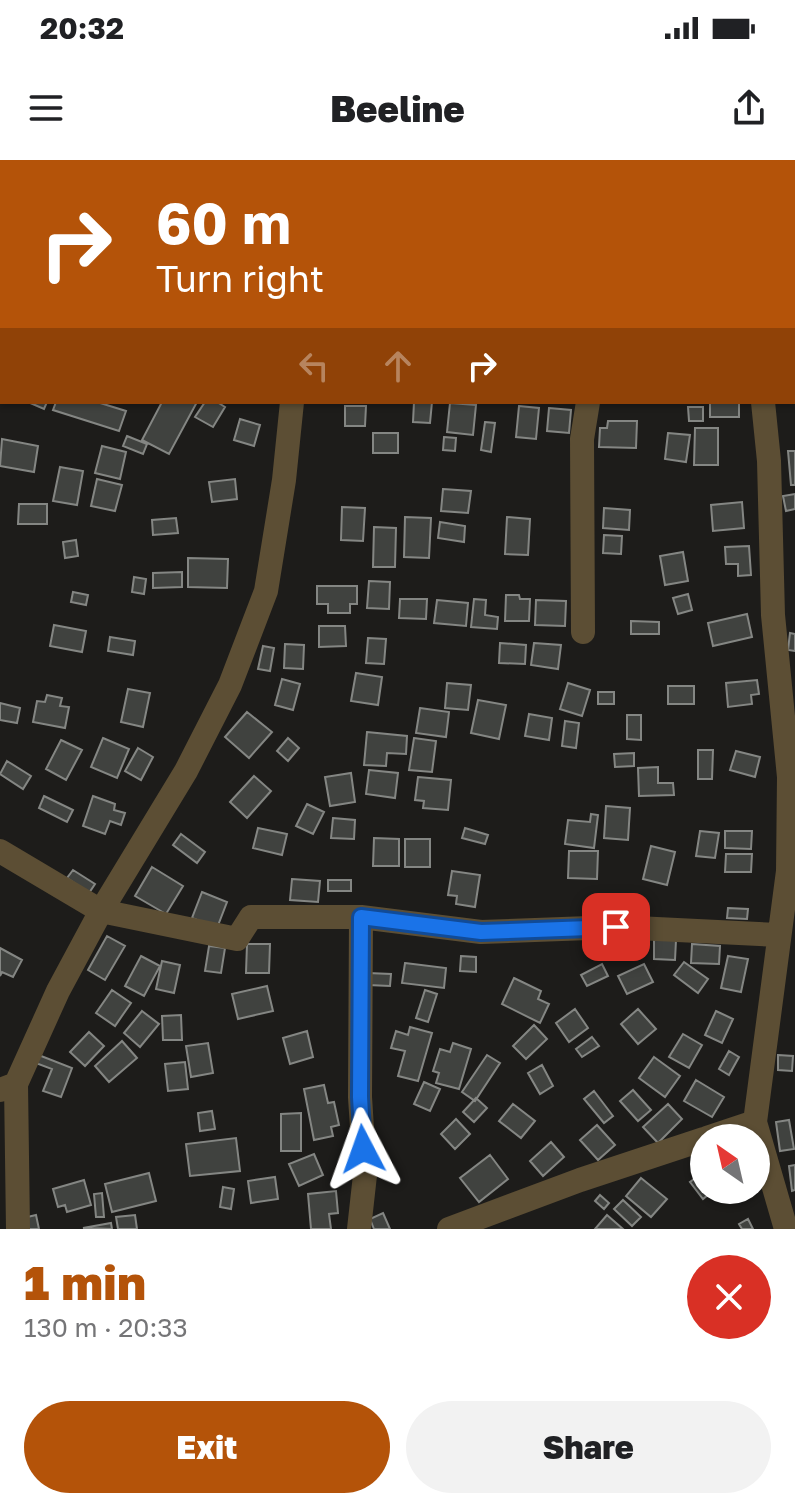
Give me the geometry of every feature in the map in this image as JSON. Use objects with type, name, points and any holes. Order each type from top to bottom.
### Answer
[{"type":"street","points":[[18,1229],[8,1087],[101,911],[193,759],[230,685],[266,591],[284,480],[292,404]]},
{"type":"street","points":[[583,632],[582,439],[588,404]]},
{"type":"street","points":[[763,404],[784,617],[792,872],[779,935],[755,1122],[786,1229]]},
{"type":"street","points":[[0,851],[101,911],[237,939],[251,917],[361,917],[481,932],[616,927],[779,935]]},
{"type":"street","points":[[359,1229],[365,1175],[360,1097],[361,917]]},
{"type":"street","points":[[749,1124],[755,1122]]},
{"type":"street","points":[[449,1229],[580,1180],[690,1144]]},
{"type":"building","points":[[55,404],[103,404],[126,411],[119,431],[53,410]]},
{"type":"building","points":[[161,404],[196,404],[169,454],[142,440]]},
{"type":"building","points":[[204,404],[225,407],[213,427],[195,417]]},
{"type":"building","points":[[414,404],[432,404],[430,423],[413,422]]},
{"type":"building","points":[[450,404],[476,405],[473,435],[447,432]]},
{"type":"building","points":[[710,404],[739,404],[739,417],[710,417]]},
{"type":"building","points":[[345,406],[366,406],[365,426],[345,426]]},
{"type":"building","points":[[519,406],[539,408],[536,439],[516,437]]},
{"type":"building","points":[[688,407],[703,407],[703,421],[689,421]]},
{"type":"building","points":[[549,408],[571,410],[569,433],[547,431]]},
{"type":"building","points":[[240,419],[260,425],[254,446],[234,440]]},
{"type":"building","points":[[608,421],[637,421],[636,448],[599,447],[600,428],[607,428]]},
{"type":"building","points":[[485,422],[495,423],[491,452],[481,450]]},
{"type":"building","points":[[695,428],[718,428],[718,465],[694,465]]},
{"type":"building","points":[[373,433],[398,433],[398,453],[373,453]]},
{"type":"building","points":[[668,433],[690,435],[686,462],[665,459]]},
{"type":"building","points":[[127,436],[147,444],[143,454],[123,446]]},
{"type":"building","points":[[444,437],[456,438],[455,451],[443,450]]},
{"type":"building","points":[[2,439],[38,446],[34,472],[0,466]]},
{"type":"building","points":[[102,446],[126,452],[120,479],[95,473]]},
{"type":"building","points":[[788,451],[795,451],[795,485],[791,485]]},
{"type":"building","points":[[60,467],[83,471],[77,505],[53,501]]},
{"type":"building","points":[[97,479],[122,485],[115,511],[91,506]]},
{"type":"building","points":[[235,479],[237,499],[212,502],[209,482]]},
{"type":"building","points":[[443,489],[471,491],[468,513],[441,511]]},
{"type":"building","points":[[795,494],[795,509],[786,511],[783,496]]},
{"type":"building","points":[[742,502],[744,528],[713,531],[711,505]]},
{"type":"building","points":[[19,504],[47,504],[47,524],[18,524]]},
{"type":"building","points":[[342,507],[365,508],[363,541],[341,540]]},
{"type":"building","points":[[604,508],[630,510],[629,530],[603,528]]},
{"type":"building","points":[[405,517],[431,518],[429,558],[404,557]]},
{"type":"building","points":[[507,517],[530,519],[528,555],[505,554]]},
{"type":"building","points":[[176,518],[178,533],[153,535],[152,520]]},
{"type":"building","points":[[440,522],[465,526],[464,542],[438,538]]},
{"type":"building","points":[[374,527],[396,528],[395,567],[373,567]]},
{"type":"building","points":[[604,535],[622,536],[621,554],[603,553]]},
{"type":"building","points":[[76,540],[78,556],[65,558],[63,542]]},
{"type":"building","points":[[749,546],[751,575],[738,576],[738,564],[726,564],[725,547]]},
{"type":"building","points":[[683,552],[688,581],[665,585],[660,556]]},
{"type":"building","points":[[188,558],[228,559],[227,588],[188,587]]},
{"type":"building","points":[[182,572],[182,587],[153,588],[153,573]]},
{"type":"building","points":[[134,577],[146,579],[144,594],[132,592]]},
{"type":"building","points":[[369,581],[390,582],[389,609],[367,608]]},
{"type":"building","points":[[317,586],[357,586],[357,604],[350,604],[350,613],[328,613],[328,604],[317,604]]},
{"type":"building","points":[[73,592],[88,595],[86,605],[71,602]]},
{"type":"building","points":[[688,594],[692,610],[678,614],[673,598]]},
{"type":"building","points":[[506,595],[530,599],[529,621],[505,621]]},
{"type":"building","points":[[400,599],[427,599],[426,619],[399,618]]},
{"type":"building","points":[[474,599],[486,600],[485,615],[498,617],[497,629],[471,627]]},
{"type":"building","points":[[437,600],[468,603],[466,626],[434,623]]},
{"type":"building","points":[[536,600],[566,601],[565,626],[535,625]]},
{"type":"building","points":[[747,614],[752,637],[713,646],[708,623]]},
{"type":"building","points":[[631,621],[659,622],[659,634],[631,634]]},
{"type":"building","points":[[54,625],[86,631],[82,652],[50,646]]},
{"type":"building","points":[[319,626],[345,626],[346,646],[319,647]]},
{"type":"building","points":[[790,633],[795,634],[795,651],[788,650]]},
{"type":"building","points":[[110,637],[135,641],[133,655],[108,651]]},
{"type":"building","points":[[368,638],[386,639],[384,664],[366,663]]},
{"type":"building","points":[[500,643],[526,645],[525,664],[499,663]]},
{"type":"building","points":[[534,643],[561,645],[558,669],[531,665]]},
{"type":"building","points":[[285,644],[304,645],[303,669],[284,668]]},
{"type":"building","points":[[263,646],[274,648],[270,671],[258,669]]},
{"type":"building","points":[[356,673],[382,677],[378,705],[351,701]]},
{"type":"building","points":[[282,679],[300,684],[293,710],[275,705]]},
{"type":"building","points":[[757,680],[759,694],[751,695],[752,704],[728,707],[726,683]]},
{"type":"building","points":[[447,683],[471,685],[468,710],[445,708]]},
{"type":"building","points":[[568,683],[590,690],[582,716],[560,709]]},
{"type":"building","points":[[668,686],[694,686],[694,704],[668,704]]},
{"type":"building","points":[[128,689],[150,693],[143,727],[121,722]]},
{"type":"building","points":[[598,692],[614,692],[614,704],[598,704]]},
{"type":"building","points":[[47,695],[62,698],[60,706],[69,707],[65,728],[33,722],[37,701],[45,702]]},
{"type":"building","points":[[478,700],[506,705],[499,739],[471,733]]},
{"type":"building","points":[[0,703],[20,708],[17,723],[0,720]]},
{"type":"building","points":[[420,708],[449,712],[446,737],[416,733]]},
{"type":"building","points":[[247,712],[272,732],[249,758],[225,737]]},
{"type":"building","points":[[529,714],[552,718],[549,740],[525,736]]},
{"type":"building","points":[[627,715],[641,715],[641,740],[627,739]]},
{"type":"building","points":[[565,721],[579,723],[576,748],[562,746]]},
{"type":"building","points":[[367,732],[407,736],[406,754],[387,753],[386,766],[364,765]]},
{"type":"building","points":[[103,738],[129,749],[117,778],[91,767]]},
{"type":"building","points":[[288,738],[299,748],[288,761],[277,751]]},
{"type":"building","points":[[414,738],[436,741],[432,772],[409,770]]},
{"type":"building","points":[[61,740],[82,750],[66,780],[46,769]]},
{"type":"building","points":[[138,748],[153,757],[141,780],[125,771]]},
{"type":"building","points":[[698,750],[713,750],[712,779],[698,779]]},
{"type":"building","points":[[736,751],[760,757],[755,777],[730,770]]},
{"type":"building","points":[[634,753],[634,766],[615,767],[614,754]]},
{"type":"building","points":[[7,761],[31,776],[23,789],[0,774]]},
{"type":"building","points":[[658,767],[658,783],[673,783],[674,795],[639,796],[638,768]]},
{"type":"building","points":[[369,770],[398,773],[395,798],[366,794]]},
{"type":"building","points":[[351,773],[355,802],[330,806],[325,777]]},
{"type":"building","points":[[254,776],[271,791],[247,818],[230,802]]},
{"type":"building","points":[[418,777],[451,780],[448,810],[423,808],[424,801],[415,800]]},
{"type":"building","points":[[44,796],[73,810],[67,822],[39,808]]},
{"type":"building","points":[[93,796],[115,804],[114,810],[125,813],[121,825],[110,821],[105,834],[83,826]]},
{"type":"building","points":[[307,804],[324,812],[313,834],[296,826]]},
{"type":"building","points":[[606,806],[630,808],[628,840],[604,838]]},
{"type":"building","points":[[591,814],[598,815],[594,848],[565,844],[568,820],[590,822]]},
{"type":"building","points":[[333,818],[355,820],[354,839],[331,838]]},
{"type":"building","points":[[258,828],[287,834],[282,855],[253,848]]},
{"type":"building","points":[[465,828],[488,835],[485,844],[462,838]]},
{"type":"building","points":[[700,831],[719,833],[715,858],[696,856]]},
{"type":"building","points":[[725,831],[752,831],[751,849],[725,848]]},
{"type":"building","points":[[181,834],[205,852],[197,863],[173,845]]},
{"type":"building","points":[[374,838],[399,839],[399,866],[373,866]]},
{"type":"building","points":[[405,839],[430,839],[430,867],[405,867]]},
{"type":"building","points":[[651,846],[675,852],[667,885],[643,879]]},
{"type":"building","points":[[569,851],[598,851],[597,879],[568,878]]},
{"type":"building","points":[[726,854],[752,854],[751,872],[725,872]]},
{"type":"building","points":[[152,867],[183,886],[166,914],[135,896]]},
{"type":"building","points":[[73,870],[95,884],[89,893],[67,878]]},
{"type":"building","points":[[452,871],[480,875],[475,907],[456,904],[457,896],[448,895]]},
{"type":"building","points":[[292,879],[320,881],[318,902],[290,900]]},
{"type":"building","points":[[328,880],[351,880],[351,891],[328,891]]},
{"type":"building","points":[[202,892],[227,902],[217,928],[192,918]]},
{"type":"building","points":[[728,908],[748,909],[747,919],[727,918]]},
{"type":"building","points":[[107,936],[125,946],[105,980],[88,970]]},
{"type":"building","points":[[654,940],[676,940],[675,960],[654,959]]},
{"type":"building","points":[[247,944],[270,944],[269,973],[246,973]]},
{"type":"building","points":[[692,944],[720,946],[719,964],[691,963]]},
{"type":"building","points":[[209,946],[225,948],[221,973],[205,971]]},
{"type":"building","points":[[0,948],[22,960],[13,977],[2,972],[0,976]]},
{"type":"building","points":[[141,956],[160,966],[144,996],[125,986]]},
{"type":"building","points":[[461,956],[476,957],[476,972],[460,971]]},
{"type":"building","points":[[728,956],[748,959],[741,992],[721,988]]},
{"type":"building","points":[[162,961],[180,965],[174,993],[156,989]]},
{"type":"building","points":[[684,962],[708,979],[698,993],[674,975]]},
{"type":"building","points":[[405,963],[446,968],[444,988],[402,983]]},
{"type":"building","points":[[602,964],[608,976],[587,986],[581,975]]},
{"type":"building","points":[[644,964],[653,982],[627,994],[618,976]]},
{"type":"building","points":[[368,973],[391,974],[390,986],[368,985]]},
{"type":"building","points":[[514,978],[541,991],[538,999],[549,1004],[540,1023],[502,1004]]},
{"type":"building","points":[[267,986],[273,1011],[238,1019],[232,994]]},
{"type":"building","points":[[112,990],[131,1003],[115,1026],[96,1013]]},
{"type":"building","points":[[425,990],[437,994],[428,1022],[416,1018]]},
{"type":"building","points":[[575,1009],[588,1028],[569,1042],[556,1023]]},
{"type":"building","points":[[638,1009],[656,1029],[638,1044],[621,1024]]},
{"type":"building","points":[[142,1011],[159,1024],[140,1047],[124,1033]]},
{"type":"building","points":[[716,1011],[733,1019],[722,1043],[705,1035]]},
{"type":"building","points":[[181,1015],[182,1040],[163,1040],[162,1016]]},
{"type":"building","points":[[534,1025],[547,1039],[526,1059],[513,1046]]},
{"type":"building","points":[[410,1027],[432,1033],[418,1081],[398,1076],[405,1051],[391,1048],[396,1031],[408,1035]]},
{"type":"building","points":[[307,1031],[313,1057],[290,1064],[283,1038]]},
{"type":"building","points":[[89,1032],[104,1046],[85,1066],[70,1052]]},
{"type":"building","points":[[683,1034],[702,1045],[689,1068],[669,1057]]},
{"type":"building","points":[[592,1037],[599,1046],[582,1057],[576,1049]]},
{"type":"building","points":[[122,1041],[137,1058],[109,1082],[95,1066]]},
{"type":"building","points":[[208,1043],[213,1073],[191,1077],[186,1046]]},
{"type":"building","points":[[453,1043],[471,1049],[459,1089],[436,1083],[439,1073],[433,1071],[440,1049],[450,1052]]},
{"type":"building","points":[[729,1051],[739,1057],[729,1075],[719,1069]]},
{"type":"building","points":[[36,1054],[72,1068],[61,1097],[43,1091],[52,1069],[33,1062]]},
{"type":"building","points":[[487,1055],[500,1063],[475,1101],[462,1092]]},
{"type":"building","points":[[778,1055],[793,1056],[792,1071],[778,1070]]},
{"type":"building","points":[[654,1057],[680,1076],[665,1097],[639,1078]]},
{"type":"building","points":[[185,1062],[188,1089],[168,1091],[165,1064]]},
{"type":"building","points":[[542,1065],[553,1086],[540,1094],[528,1073]]},
{"type":"building","points":[[696,1080],[724,1097],[712,1117],[684,1101]]},
{"type":"building","points":[[424,1082],[440,1089],[430,1111],[414,1104]]},
{"type":"building","points":[[324,1085],[328,1103],[334,1102],[339,1125],[331,1127],[333,1136],[314,1140],[304,1089]]},
{"type":"building","points":[[633,1090],[651,1110],[638,1121],[620,1101]]},
{"type":"building","points":[[594,1091],[613,1116],[604,1123],[584,1099]]},
{"type":"building","points":[[476,1098],[487,1108],[474,1122],[463,1112]]},
{"type":"building","points":[[513,1104],[535,1121],[521,1138],[499,1121]]},
{"type":"building","points":[[668,1104],[682,1119],[658,1143],[643,1127]]},
{"type":"building","points":[[212,1111],[215,1129],[200,1131],[198,1113]]},
{"type":"building","points":[[301,1113],[301,1151],[281,1151],[281,1114]]},
{"type":"building","points":[[456,1119],[470,1134],[455,1149],[441,1134]]},
{"type":"building","points":[[789,1120],[794,1149],[780,1151],[776,1122]]},
{"type":"building","points":[[597,1125],[615,1145],[598,1160],[580,1140]]},
{"type":"building","points":[[236,1138],[240,1171],[190,1176],[186,1144]]},
{"type":"building","points":[[551,1142],[564,1157],[543,1176],[530,1161]]},
{"type":"building","points":[[314,1154],[323,1175],[299,1186],[289,1164]]},
{"type":"building","points":[[490,1155],[508,1179],[479,1202],[460,1178]]},
{"type":"building","points":[[795,1165],[795,1190],[792,1191],[789,1166]]},
{"type":"building","points":[[149,1173],[156,1201],[112,1212],[105,1184]]},
{"type":"building","points":[[275,1177],[278,1199],[251,1203],[248,1181]]},
{"type":"building","points":[[641,1178],[667,1199],[651,1217],[626,1196]]},
{"type":"building","points":[[84,1180],[91,1205],[67,1212],[65,1205],[58,1207],[53,1189]]},
{"type":"building","points":[[223,1187],[234,1189],[231,1209],[220,1207]]},
{"type":"building","points":[[336,1191],[338,1213],[329,1214],[331,1229],[311,1229],[308,1194]]},
{"type":"building","points":[[102,1193],[104,1217],[96,1217],[94,1194]]},
{"type":"building","points":[[600,1195],[609,1203],[604,1209],[595,1201]]},
{"type":"building","points":[[623,1200],[641,1217],[632,1226],[614,1209]]},
{"type":"building","points":[[383,1213],[390,1229],[374,1229],[370,1219]]},
{"type":"building","points":[[36,1215],[39,1229],[25,1229],[23,1218]]},
{"type":"building","points":[[135,1215],[137,1229],[118,1229],[116,1217]]},
{"type":"building","points":[[607,1215],[623,1229],[595,1229]]},
{"type":"building","points":[[748,1219],[753,1229],[742,1229],[739,1224]]},
{"type":"building","points":[[111,1223],[112,1229],[83,1228]]},
{"type":"route","points":[[363,1149],[360,1097],[361,917],[481,932],[616,927]]}]
